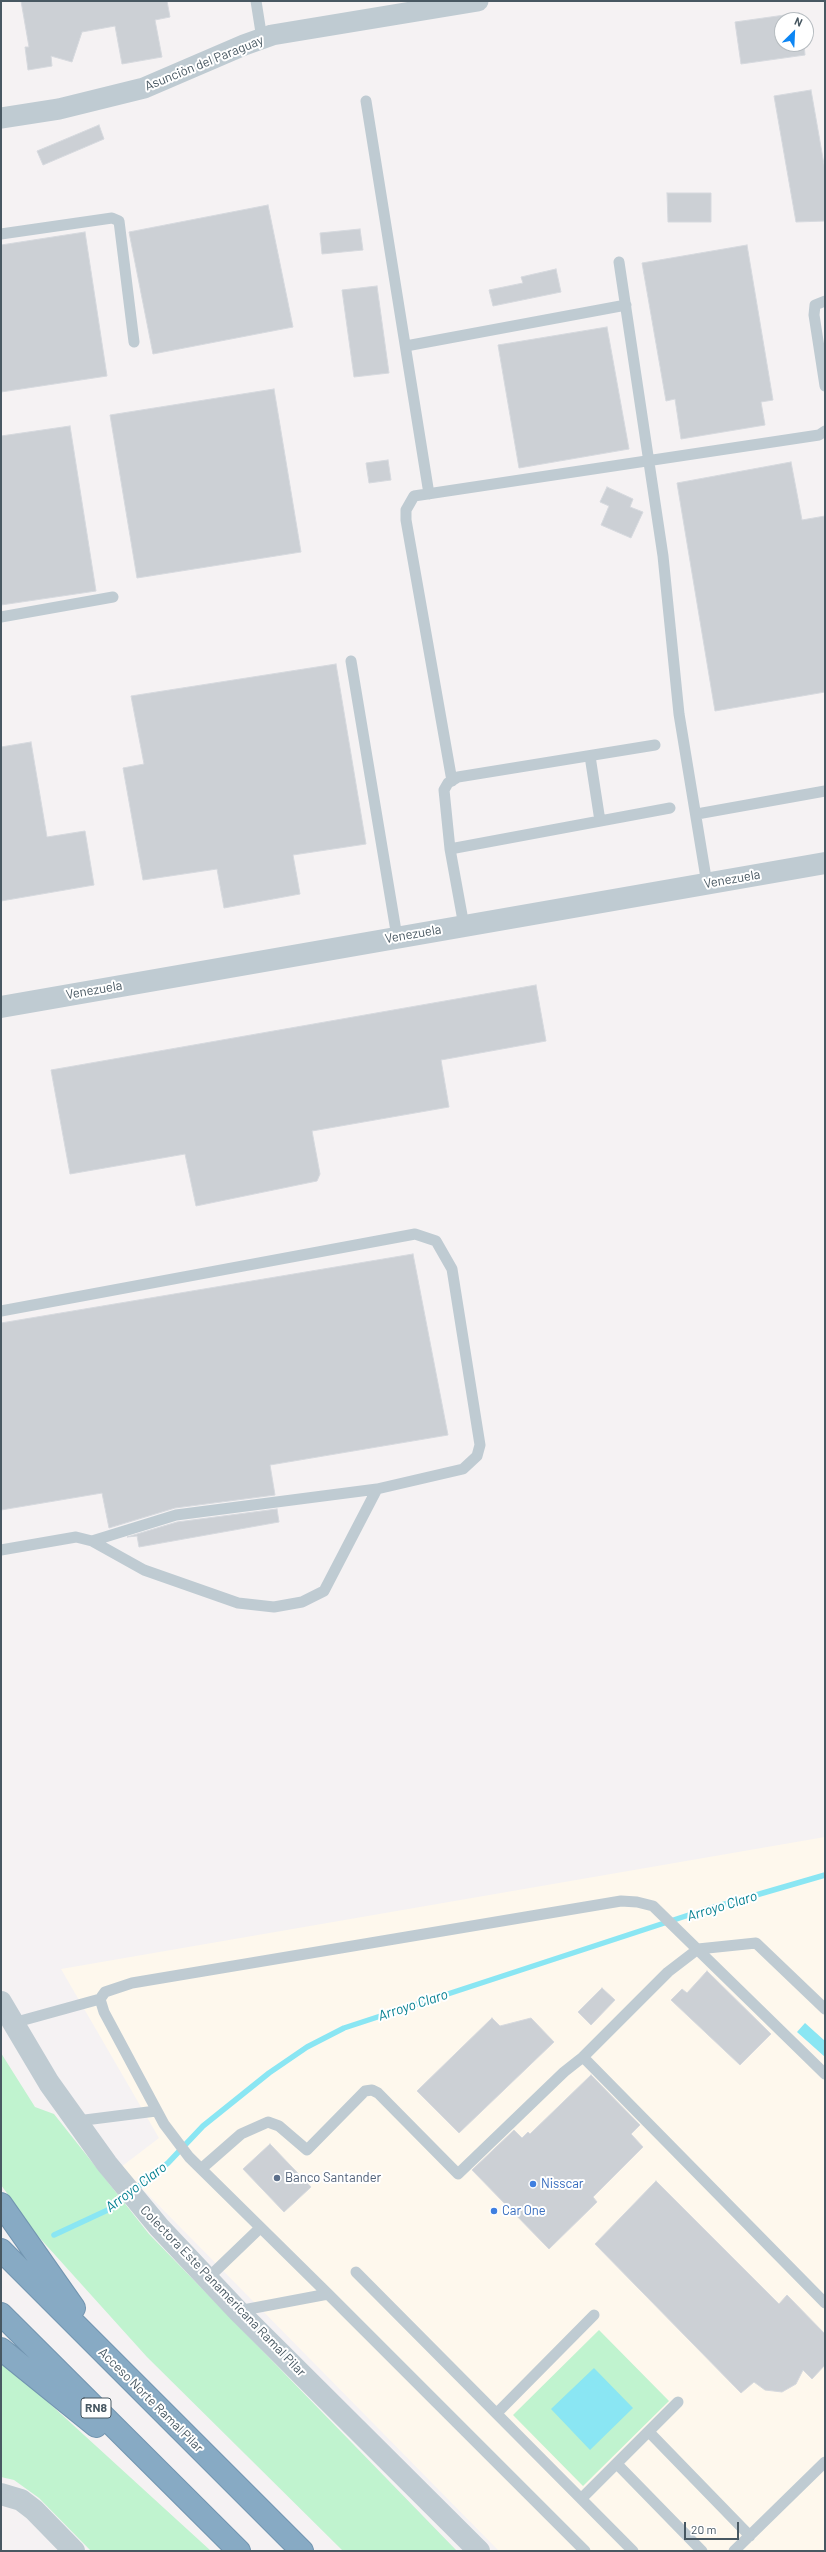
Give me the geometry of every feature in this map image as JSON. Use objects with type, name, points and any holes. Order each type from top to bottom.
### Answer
[{"type":"highway","points":[[1,2204],[118,2367]]},
{"type":"highway","name":"Acceso Norte Ramal Pilar","points":[[1,2250],[302,2551]]},
{"type":"highway","name":"RN8","points":[[1,2314],[239,2551]]},
{"type":"highway","points":[[1,2349],[191,2503]]},
{"type":"street","name":"Asunciòn del Paraguay","points":[[1,118],[59,109],[144,88],[262,39],[295,30],[478,1]]},
{"type":"street","name":"Venezuela","points":[[1,1006],[825,863]]},
{"type":"street","name":"Colectora Este Panamericana Ramal Pilar","points":[[1,2002],[49,2082],[107,2164],[159,2227],[238,2311],[479,2551]]},
{"type":"street","points":[[1,2494],[21,2500],[34,2510],[74,2551]]},
{"type":"lane","points":[[256,1],[262,39]]},
{"type":"lane","points":[[366,101],[429,494]]},
{"type":"lane","points":[[1,234],[112,218],[119,220],[134,342]]},
{"type":"lane","points":[[619,262],[650,460],[663,556],[679,714],[697,814],[707,884]]},
{"type":"lane","points":[[825,301],[815,305],[814,315],[825,386]]},
{"type":"lane","points":[[406,346],[626,305]]},
{"type":"lane","points":[[452,781],[406,520],[406,510],[414,496],[819,435],[825,431]]},
{"type":"lane","points":[[1,617],[113,596]]},
{"type":"lane","points":[[351,661],[397,937]]},
{"type":"lane","points":[[464,926],[450,849],[444,790],[452,781],[458,777],[655,745]]},
{"type":"lane","points":[[590,756],[600,821]]},
{"type":"lane","points":[[697,814],[825,791]]},
{"type":"lane","points":[[450,849],[670,808]]},
{"type":"lane","points":[[1,1311],[415,1234],[436,1241],[452,1269],[480,1444],[477,1456],[463,1469],[377,1489],[176,1515],[92,1541]]},
{"type":"lane","points":[[1,1550],[76,1537],[92,1541],[144,1570],[238,1603],[274,1607],[302,1602],[324,1591],[377,1489]]},
{"type":"lane","points":[[13,2023],[100,1999],[105,1992],[132,1983],[621,1901],[653,1906],[825,2074]]},
{"type":"lane","points":[[201,2169],[241,2134],[268,2122],[279,2126],[306,2150],[365,2091],[372,2090],[378,2093],[458,2174],[564,2072],[584,2058],[668,1972],[696,1947],[756,1942],[825,2009]]},
{"type":"lane","points":[[100,1999],[110,2024],[156,2111],[189,2157],[585,2551]]},
{"type":"lane","points":[[584,2058],[825,2303]]},
{"type":"lane","points":[[77,2121],[156,2111]]},
{"type":"lane","points":[[208,2278],[260,2228]]},
{"type":"lane","points":[[356,2272],[633,2551]]},
{"type":"lane","points":[[238,2311],[328,2294]]},
{"type":"lane","points":[[496,2413],[594,2315]]},
{"type":"lane","points":[[582,2498],[678,2402]]},
{"type":"lane","points":[[649,2432],[750,2536]]},
{"type":"lane","points":[[734,2551],[825,2462]]},
{"type":"lane","points":[[617,2464],[702,2551]]},
{"type":"shaded area","name":"Car One","points":[[825,1837],[825,2551],[499,2551],[121,2167],[159,2138],[61,1969]]},
{"type":"green space","points":[[1,2053],[35,2107],[54,2114],[149,2234],[457,2551],[343,2551],[147,2357],[37,2235],[1,2185]]},
{"type":"green space","points":[[599,2330],[669,2401],[583,2486],[513,2415]]},
{"type":"green space","points":[[1,2364],[38,2393],[211,2551],[91,2551],[39,2498],[14,2480],[1,2477]]},
{"type":"water","points":[[805,2023],[825,2041],[825,2057],[797,2032]]},
{"type":"water","points":[[594,2368],[633,2408],[590,2450],[551,2409]]},
{"type":"building","points":[[21,1],[167,1],[170,17],[155,20],[162,57],[122,64],[115,26],[82,32],[72,62],[51,56],[52,66],[28,70],[25,47],[29,47]]},
{"type":"building","points":[[774,17],[774,52],[805,52],[805,55],[741,64],[735,22]]},
{"type":"building","points":[[811,90],[825,170],[825,221],[796,222],[774,96]]},
{"type":"building","points":[[99,125],[104,139],[43,165],[37,151]]},
{"type":"building","points":[[667,193],[711,193],[711,222],[668,222]]},
{"type":"building","points":[[268,205],[293,327],[153,354],[129,232]]},
{"type":"building","points":[[360,229],[363,250],[322,254],[320,233]]},
{"type":"building","points":[[85,232],[107,376],[1,392],[1,245]]},
{"type":"building","points":[[747,245],[773,400],[761,402],[765,425],[681,439],[675,399],[666,401],[642,263]]},
{"type":"building","points":[[556,269],[561,292],[493,306],[489,290],[523,283],[521,277]]},
{"type":"building","points":[[377,286],[389,373],[354,377],[342,290]]},
{"type":"building","points":[[607,327],[629,449],[519,468],[498,345]]},
{"type":"building","points":[[274,389],[301,552],[137,578],[110,415]]},
{"type":"building","points":[[70,426],[96,591],[1,605],[1,436]]},
{"type":"building","points":[[388,460],[391,480],[369,483],[366,463]]},
{"type":"building","points":[[791,462],[802,520],[825,516],[825,692],[715,711],[677,483]]},
{"type":"building","points":[[607,487],[633,499],[630,507],[643,512],[631,538],[601,525],[609,506],[600,502]]},
{"type":"building","points":[[336,664],[366,844],[293,855],[300,894],[224,908],[217,869],[143,880],[123,768],[144,764],[131,696]]},
{"type":"building","points":[[31,742],[47,837],[85,831],[94,885],[1,901],[1,747]]},
{"type":"building","points":[[536,985],[546,1041],[441,1060],[449,1107],[312,1131],[320,1174],[317,1181],[196,1206],[185,1154],[70,1174],[51,1070]]},
{"type":"building","points":[[413,1254],[448,1435],[270,1465],[275,1495],[175,1508],[109,1528],[102,1493],[1,1510],[1,1323]]},
{"type":"building","points":[[277,1509],[279,1522],[139,1547],[137,1536],[127,1537],[177,1522]]},
{"type":"building","points":[[707,1971],[771,2034],[740,2065],[671,2000],[682,1989],[687,1993]]},
{"type":"building","points":[[602,1988],[615,2000],[591,2025],[578,2012]]},
{"type":"building","points":[[492,2018],[500,2026],[531,2018],[554,2042],[459,2133],[417,2091]]},
{"type":"building","points":[[591,2075],[640,2125],[631,2134],[643,2147],[593,2197],[597,2202],[549,2249],[472,2170],[514,2130],[522,2138],[528,2132],[530,2134]]},
{"type":"building","name":"Banco Santander","points":[[270,2144],[311,2187],[284,2212],[243,2169]]},
{"type":"building","points":[[656,2181],[779,2304],[787,2295],[825,2334],[825,2365],[812,2379],[803,2370],[796,2384],[782,2392],[765,2390],[754,2382],[741,2393],[595,2244]]},
{"type":"waterway","name":"Arroyo Claro","points":[[134,2190],[168,2163],[203,2126],[269,2073],[307,2047],[344,2028],[701,1911],[825,1875]]},
{"type":"waterway","name":"Arroyo Claro","points":[[54,2235],[112,2208],[128,2195]]},
{"type":"place","name":"Banco Santander","points":[[277,2178]]},
{"type":"place","name":"Nisscar","points":[[533,2184]]},
{"type":"place","name":"Car One","points":[[494,2211]]}]
